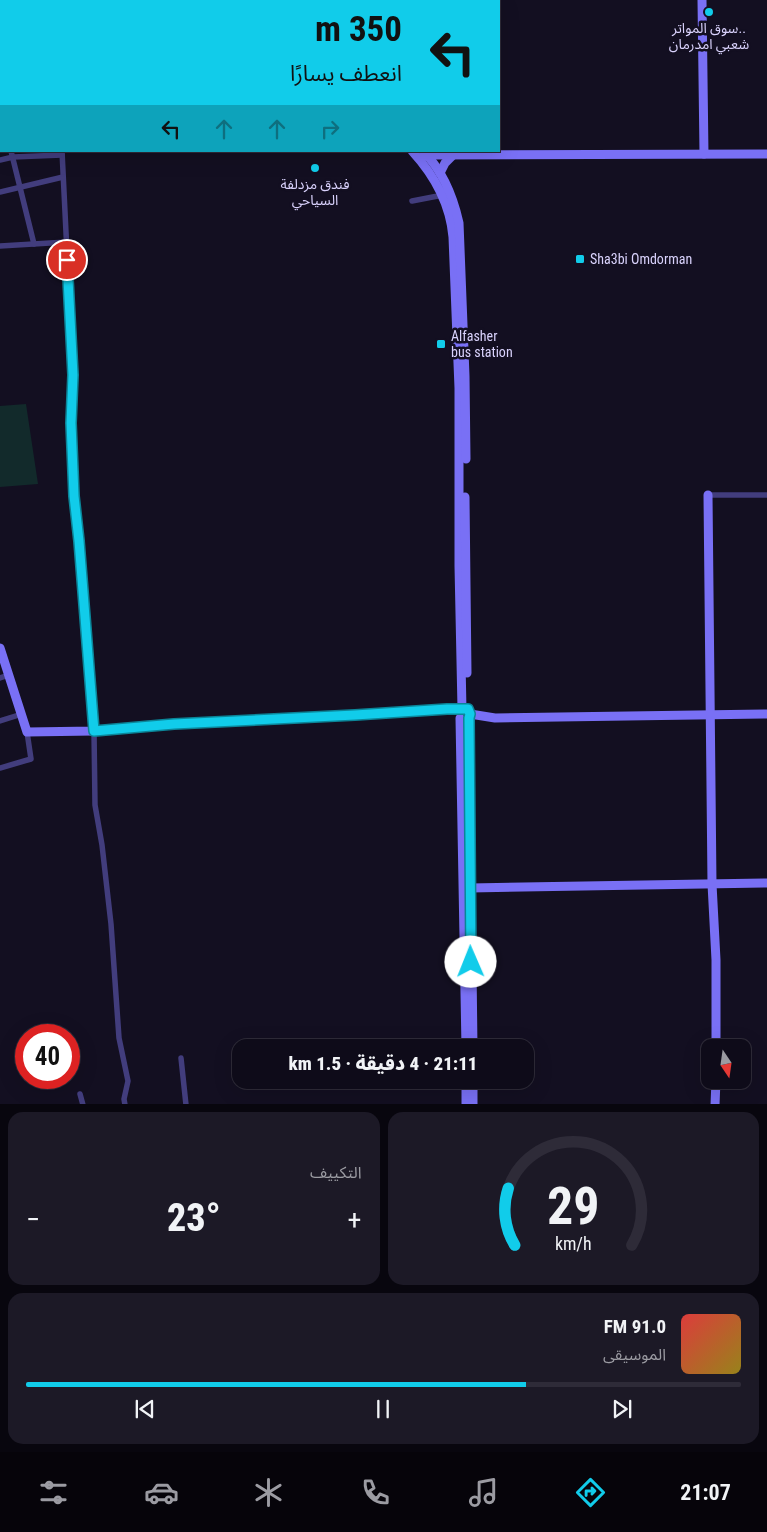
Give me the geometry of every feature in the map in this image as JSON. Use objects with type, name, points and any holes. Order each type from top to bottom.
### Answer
[{"type":"street","points":[[702,0],[704,154]]},
{"type":"street","points":[[0,160],[12,154],[62,153],[73,375],[71,423],[74,496],[94,731],[95,805],[102,845],[111,924],[119,1038],[128,1080],[124,1104]]},
{"type":"street","points":[[12,154],[34,244]]},
{"type":"street","points":[[423,155],[767,154]]},
{"type":"street","points":[[423,155],[440,173],[449,190],[459,223],[466,1039]]},
{"type":"street","points":[[423,155],[443,195],[452,231],[461,361]]},
{"type":"street","points":[[440,173],[445,163],[453,155]]},
{"type":"street","points":[[0,192],[62,177]]},
{"type":"street","points":[[412,201],[443,195]]},
{"type":"street","points":[[0,239],[1,246],[67,242]]},
{"type":"street","points":[[716,1039],[716,960],[712,884],[708,495],[767,495]]},
{"type":"street","points":[[0,648],[22,714],[31,759],[0,768]]},
{"type":"street","points":[[0,678],[9,676]]},
{"type":"street","points":[[27,732],[94,731],[174,724],[439,710],[495,718],[767,714]]},
{"type":"street","points":[[464,713],[473,1039]]},
{"type":"street","points":[[0,721],[22,714]]},
{"type":"street","points":[[470,888],[767,883]]},
{"type":"street","points":[[180,1058],[186,1104]]},
{"type":"street","points":[[466,1089],[466,1104]]},
{"type":"street","points":[[473,1089],[474,1104]]},
{"type":"street","points":[[715,1104],[716,1089]]},
{"type":"street","points":[[80,1094],[83,1104]]},
{"type":"green space","points":[[26,404],[38,484],[0,487],[0,406]]},
{"type":"place","name":"سوق المواتر.. شعبي امدرمان","points":[[709,12]]},
{"type":"place","name":"فندق مزدلفة السياحي","points":[[315,168]]},
{"type":"place","name":"Sha3bi Omdorman","points":[[580,259]]},
{"type":"place","name":"Alfasher bus station","points":[[441,344]]},
{"type":"route","points":[[67,260],[73,375],[71,423],[74,496],[94,731],[174,724],[468,709],[470,714],[471,962]]}]
